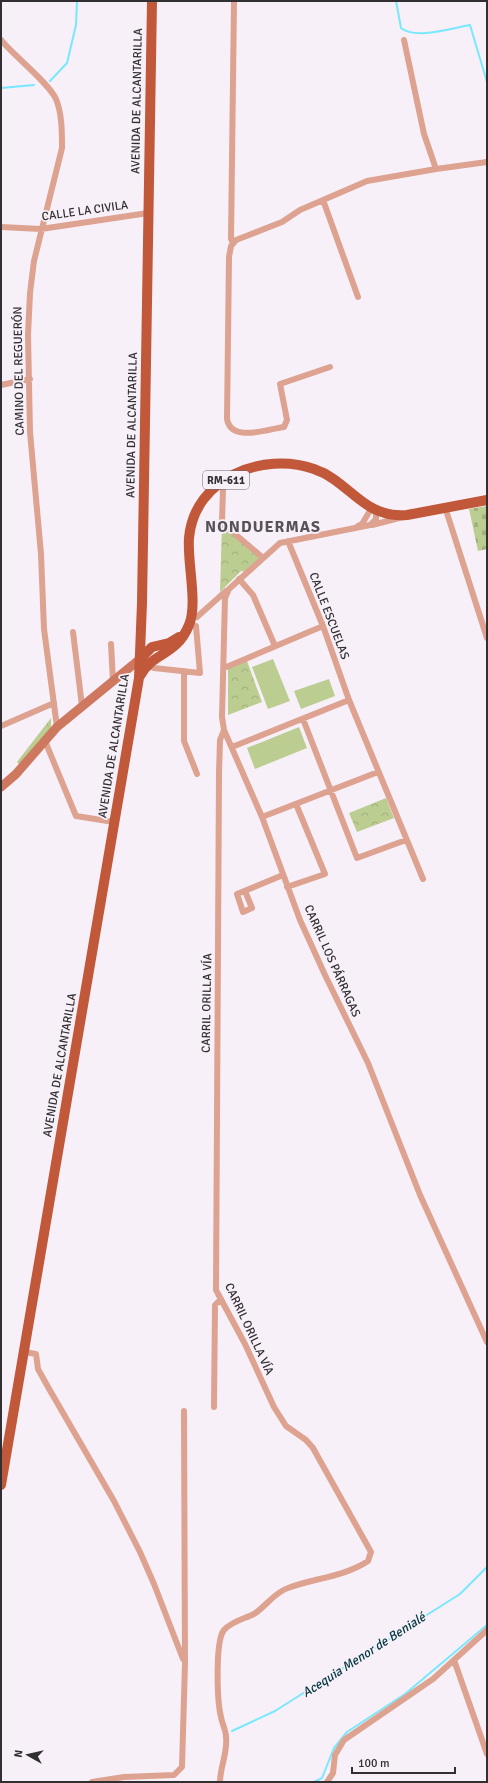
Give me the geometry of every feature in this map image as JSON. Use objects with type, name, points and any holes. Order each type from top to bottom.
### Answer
[{"type":"main road","name":"AVENIDA DE ALCANTARILLA","points":[[1,1486],[114,822],[139,678],[144,662],[142,630],[152,1]]},
{"type":"main road","name":"RM-611","points":[[144,662],[157,658],[176,646],[192,627],[189,545],[192,522],[203,500],[233,474],[250,467],[267,464],[281,463],[306,466],[329,476],[358,501],[374,510],[393,515],[407,515],[487,500]]},
{"type":"main road","points":[[1,787],[16,774],[57,726],[113,681],[144,662],[155,646],[172,642],[192,627]]},
{"type":"main road","points":[[142,630],[147,641],[155,646]]},
{"type":"street","points":[[233,243],[231,239],[234,1]]},
{"type":"street","name":"CAMINO DEL REGUERÓN","points":[[1,40],[45,85],[55,98],[60,112],[62,148],[41,229],[30,293],[28,335],[30,432],[41,554],[44,629],[57,726]]},
{"type":"street","points":[[404,40],[424,134],[436,169]]},
{"type":"street","points":[[330,367],[280,384],[287,420],[284,427],[243,433],[233,430],[229,426],[227,419],[229,257],[230,249],[233,243],[243,237],[282,222],[300,210],[367,182],[436,169],[487,162]]},
{"type":"street","points":[[323,200],[358,297]]},
{"type":"street","name":"CALLE LA CIVILA","points":[[1,227],[41,229],[148,213]]},
{"type":"street","points":[[1,385],[30,379]]},
{"type":"street","points":[[224,488],[222,523],[262,557]]},
{"type":"street","points":[[445,507],[487,638]]},
{"type":"street","points":[[370,525],[376,519],[374,510]]},
{"type":"street","points":[[358,527],[374,510]]},
{"type":"street","points":[[196,617],[229,589],[275,545],[288,541],[397,520],[407,515]]},
{"type":"street","name":"CALLE ESCUELAS","points":[[288,541],[323,626],[349,700],[423,879]]},
{"type":"street","points":[[239,579],[253,595],[275,646]]},
{"type":"street","name":"CARRIL LOS PÁRRAGAS","points":[[229,589],[225,598],[222,717],[224,730],[262,817],[287,887],[325,975],[368,1063],[420,1194],[487,1342]]},
{"type":"street","points":[[224,668],[323,626]]},
{"type":"street","points":[[144,662],[154,668],[200,673],[192,627]]},
{"type":"street","points":[[73,632],[82,706]]},
{"type":"street","points":[[110,644],[113,681]]},
{"type":"street","points":[[155,646],[160,651],[157,658]]},
{"type":"street","points":[[184,671],[184,741],[197,774]]},
{"type":"street","points":[[232,747],[349,700]]},
{"type":"street","points":[[1,726],[54,703]]},
{"type":"street","points":[[303,719],[357,858],[406,840]]},
{"type":"street","name":"CARRIL ORILLA VÍA","points":[[220,1782],[220,1772],[227,1739],[220,1716],[219,1704],[218,1647],[221,1634],[229,1625],[254,1613],[285,1589],[340,1574],[368,1561],[371,1552],[313,1448],[306,1440],[286,1426],[274,1407],[246,1344],[216,1290],[219,773],[220,740],[224,730]]},
{"type":"street","points":[[45,741],[76,816],[114,822]]},
{"type":"street","points":[[262,817],[378,772]]},
{"type":"street","points":[[287,887],[325,874],[296,804]]},
{"type":"street","points":[[245,891],[283,875]]},
{"type":"street","points":[[214,1407],[215,1305],[221,1300]]},
{"type":"street","points":[[24,1352],[36,1354],[38,1369],[48,1388],[114,1501],[154,1584],[185,1663]]},
{"type":"street","points":[[92,1782],[124,1777],[174,1774],[182,1767],[185,1663],[184,1411]]},
{"type":"street","points":[[327,1782],[333,1773],[335,1755],[344,1740],[433,1679],[487,1630]]},
{"type":"street","points":[[454,1660],[487,1754]]},
{"type":"green space","points":[[487,506],[487,549],[478,551],[469,509]]},
{"type":"green space","points":[[222,523],[262,557],[246,572],[241,571],[220,592]]},
{"type":"green space","points":[[273,659],[290,701],[268,709],[252,667]]},
{"type":"green space","points":[[247,661],[262,702],[228,715],[228,669]]},
{"type":"green space","points":[[329,679],[335,696],[301,709],[294,691]]},
{"type":"green space","points":[[51,718],[51,728],[20,765],[17,762]]},
{"type":"green space","points":[[299,727],[307,748],[255,769],[247,748]]},
{"type":"green space","points":[[386,798],[394,818],[357,832],[349,813]]},
{"type":"waterway","points":[[50,81],[67,63],[76,25],[77,1]]},
{"type":"waterway","points":[[396,1],[401,28],[407,31],[424,33],[470,25],[487,82]]},
{"type":"waterway","points":[[1,88],[34,85]]},
{"type":"waterway","name":"Acequia Menor de Benialé","points":[[232,1731],[275,1711],[460,1594],[487,1567]]},
{"type":"waterway","points":[[314,1782],[322,1778],[334,1748],[347,1732],[405,1694],[487,1625]]},
{"type":"district","name":"NONDUERMAS","points":[[263,527]]}]
